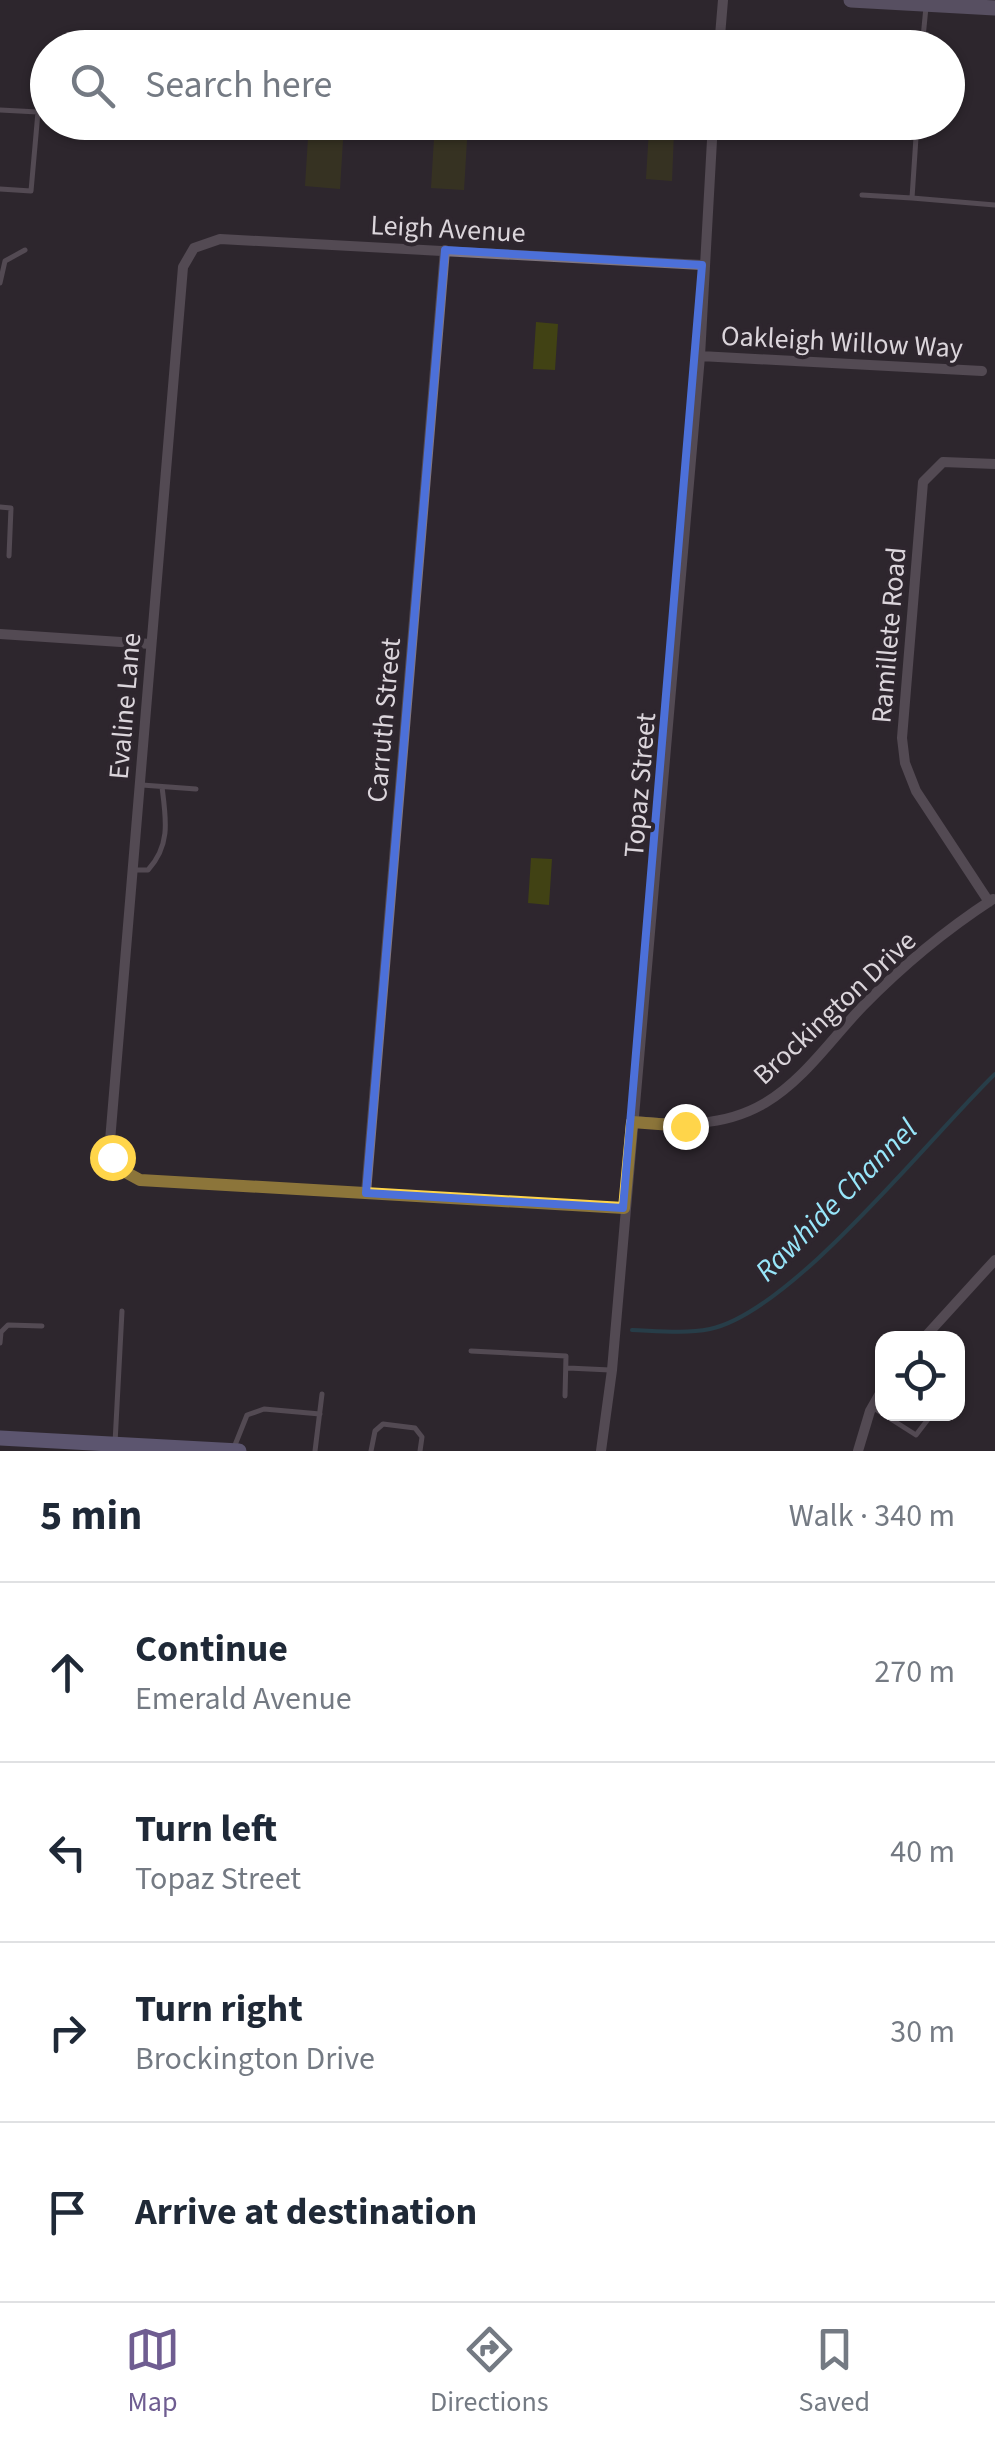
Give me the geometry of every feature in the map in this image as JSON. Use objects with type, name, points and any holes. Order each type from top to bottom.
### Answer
[{"type":"main road","points":[[852,0],[995,8]]},
{"type":"main road","points":[[0,1438],[236,1451]]},
{"type":"street","points":[[720,30],[723,0]]},
{"type":"street","name":"Topaz Street","points":[[602,1451],[700,356],[712,140]]},
{"type":"street","name":"Leigh Avenue","points":[[194,248],[220,239],[702,266]]},
{"type":"street","name":"Evaline Lane","points":[[194,248],[183,267],[110,1141],[118,1168],[140,1180],[366,1192]]},
{"type":"street","name":"Carruth Street","points":[[366,1192],[444,250]]},
{"type":"street","name":"Oakleigh Willow Way","points":[[700,356],[982,371]]},
{"type":"street","name":"Ramillete Road","points":[[992,900],[916,791],[904,750],[924,482],[931,470],[944,462],[995,464]]},
{"type":"street","points":[[0,634],[151,644]]},
{"type":"street","name":"Brockington Drive","points":[[632,1122],[685,1126],[727,1119],[765,1103],[796,1079],[904,967],[992,900]]},
{"type":"street","points":[[366,1192],[624,1208]]},
{"type":"street","points":[[930,1331],[995,1260]]},
{"type":"street","points":[[858,1451],[875,1402]]},
{"type":"lane","points":[[924,30],[926,4]]},
{"type":"lane","points":[[0,110],[30,112]]},
{"type":"lane","points":[[0,189],[31,191],[36,140]]},
{"type":"lane","points":[[912,198],[916,140]]},
{"type":"lane","points":[[862,195],[995,205]]},
{"type":"lane","points":[[0,283],[4,260],[24,250]]},
{"type":"lane","points":[[0,508],[11,508],[8,556]]},
{"type":"lane","points":[[140,785],[196,789]]},
{"type":"lane","points":[[132,870],[148,870],[161,856],[167,826],[162,787]]},
{"type":"lane","points":[[115,1444],[122,1311]]},
{"type":"lane","points":[[0,1343],[1,1332],[8,1325],[42,1326]]},
{"type":"lane","points":[[471,1351],[566,1356],[565,1396]]},
{"type":"lane","points":[[568,1368],[612,1370]]},
{"type":"lane","points":[[315,1451],[322,1394]]},
{"type":"lane","points":[[236,1451],[247,1415],[258,1410],[320,1414]]},
{"type":"lane","points":[[894,1421],[916,1435],[927,1421]]},
{"type":"lane","points":[[371,1451],[375,1432],[383,1424],[415,1428],[422,1436],[420,1451]]},
{"type":"highlighted area","points":[[445,250],[702,265],[623,1208],[366,1193]]},
{"type":"shaded area","points":[[308,140],[343,140],[340,189],[305,186]]},
{"type":"shaded area","points":[[434,140],[467,140],[464,190],[431,188]]},
{"type":"shaded area","points":[[648,140],[674,140],[672,181],[646,179]]},
{"type":"shaded area","points":[[536,322],[558,324],[555,370],[533,369]]},
{"type":"shaded area","points":[[531,858],[552,859],[549,905],[528,903]]},
{"type":"waterway","name":"Rawhide Channel","points":[[632,1330],[710,1329],[743,1316],[780,1291],[859,1219],[995,1074]]},
{"type":"route","points":[[112,1157],[118,1168],[140,1180],[624,1208],[632,1122],[685,1126]]}]
